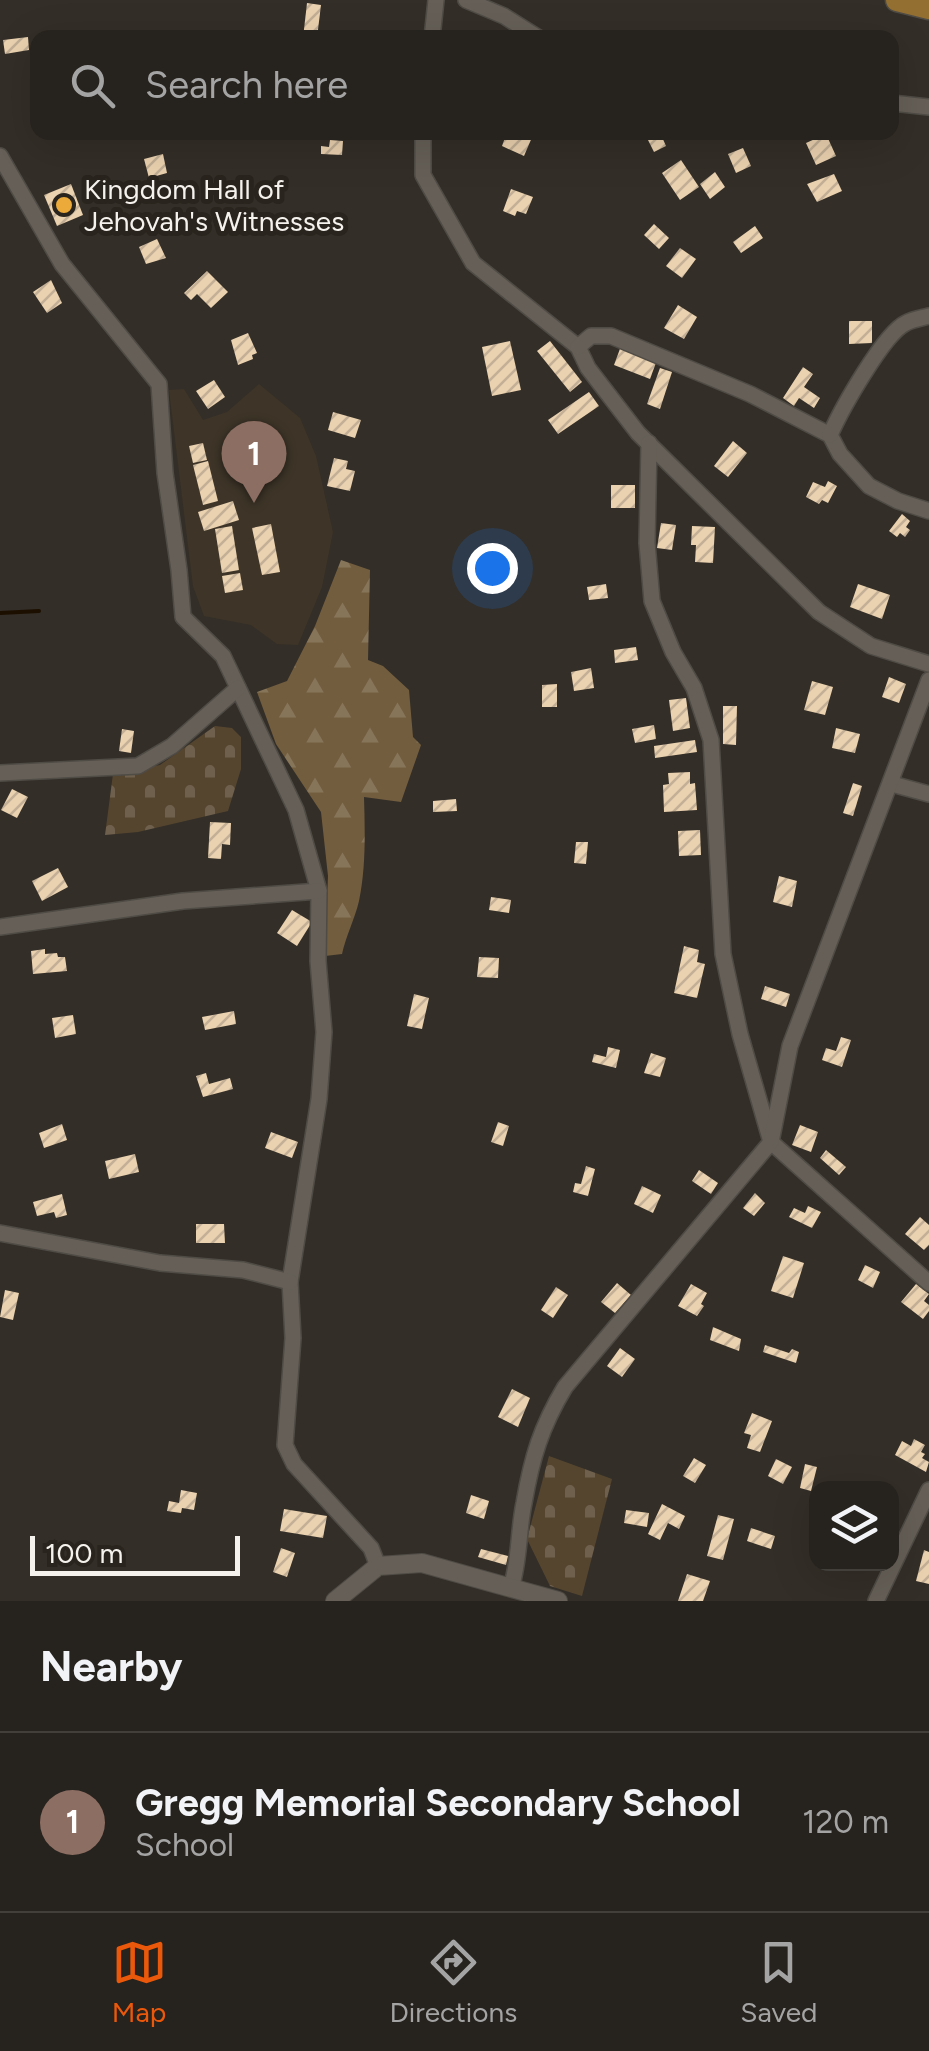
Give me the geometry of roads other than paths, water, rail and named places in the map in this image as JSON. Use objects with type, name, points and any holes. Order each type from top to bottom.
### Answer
[{"type":"main road","points":[[896,0],[929,8]]},
{"type":"street","points":[[433,30],[436,0]]},
{"type":"street","points":[[466,0],[526,30]]},
{"type":"street","points":[[899,103],[929,107]]},
{"type":"street","points":[[423,140],[423,175],[474,263],[578,348],[588,368],[638,433],[819,612],[871,646],[929,664]]},
{"type":"street","points":[[0,156],[62,264],[159,384],[164,473],[182,617],[224,656],[296,810],[319,891],[318,961],[324,1032],[319,1099],[290,1282],[293,1338],[286,1446],[294,1464],[370,1548],[378,1566]]},
{"type":"street","points":[[830,434],[885,340],[904,323],[929,316]]},
{"type":"street","points":[[578,348],[591,336],[610,336],[750,394],[830,434],[840,454],[869,486],[929,511]]},
{"type":"street","points":[[649,443],[646,543],[652,601],[673,652],[694,688],[712,740],[723,954],[740,1034],[771,1142],[929,1284]]},
{"type":"street","points":[[519,1593],[523,1506],[543,1424],[566,1387],[771,1142],[790,1046],[929,680]]},
{"type":"street","points":[[0,773],[138,766],[172,746],[238,688]]},
{"type":"street","points":[[892,784],[929,794]]},
{"type":"street","points":[[0,927],[183,901],[319,891]]},
{"type":"street","points":[[0,1233],[160,1263],[243,1270],[290,1282]]},
{"type":"street","points":[[876,1601],[929,1490]]},
{"type":"street","points":[[335,1601],[378,1566],[422,1563],[558,1601]]},
{"type":"waterway","points":[[0,613],[39,611]]},
{"type":"place","name":"Kingdom Hall of Jehovah's Witnesses","points":[[64,205]]},
{"type":"place","name":"Gregg Memorial Secondary School","points":[[254,503]]}]
